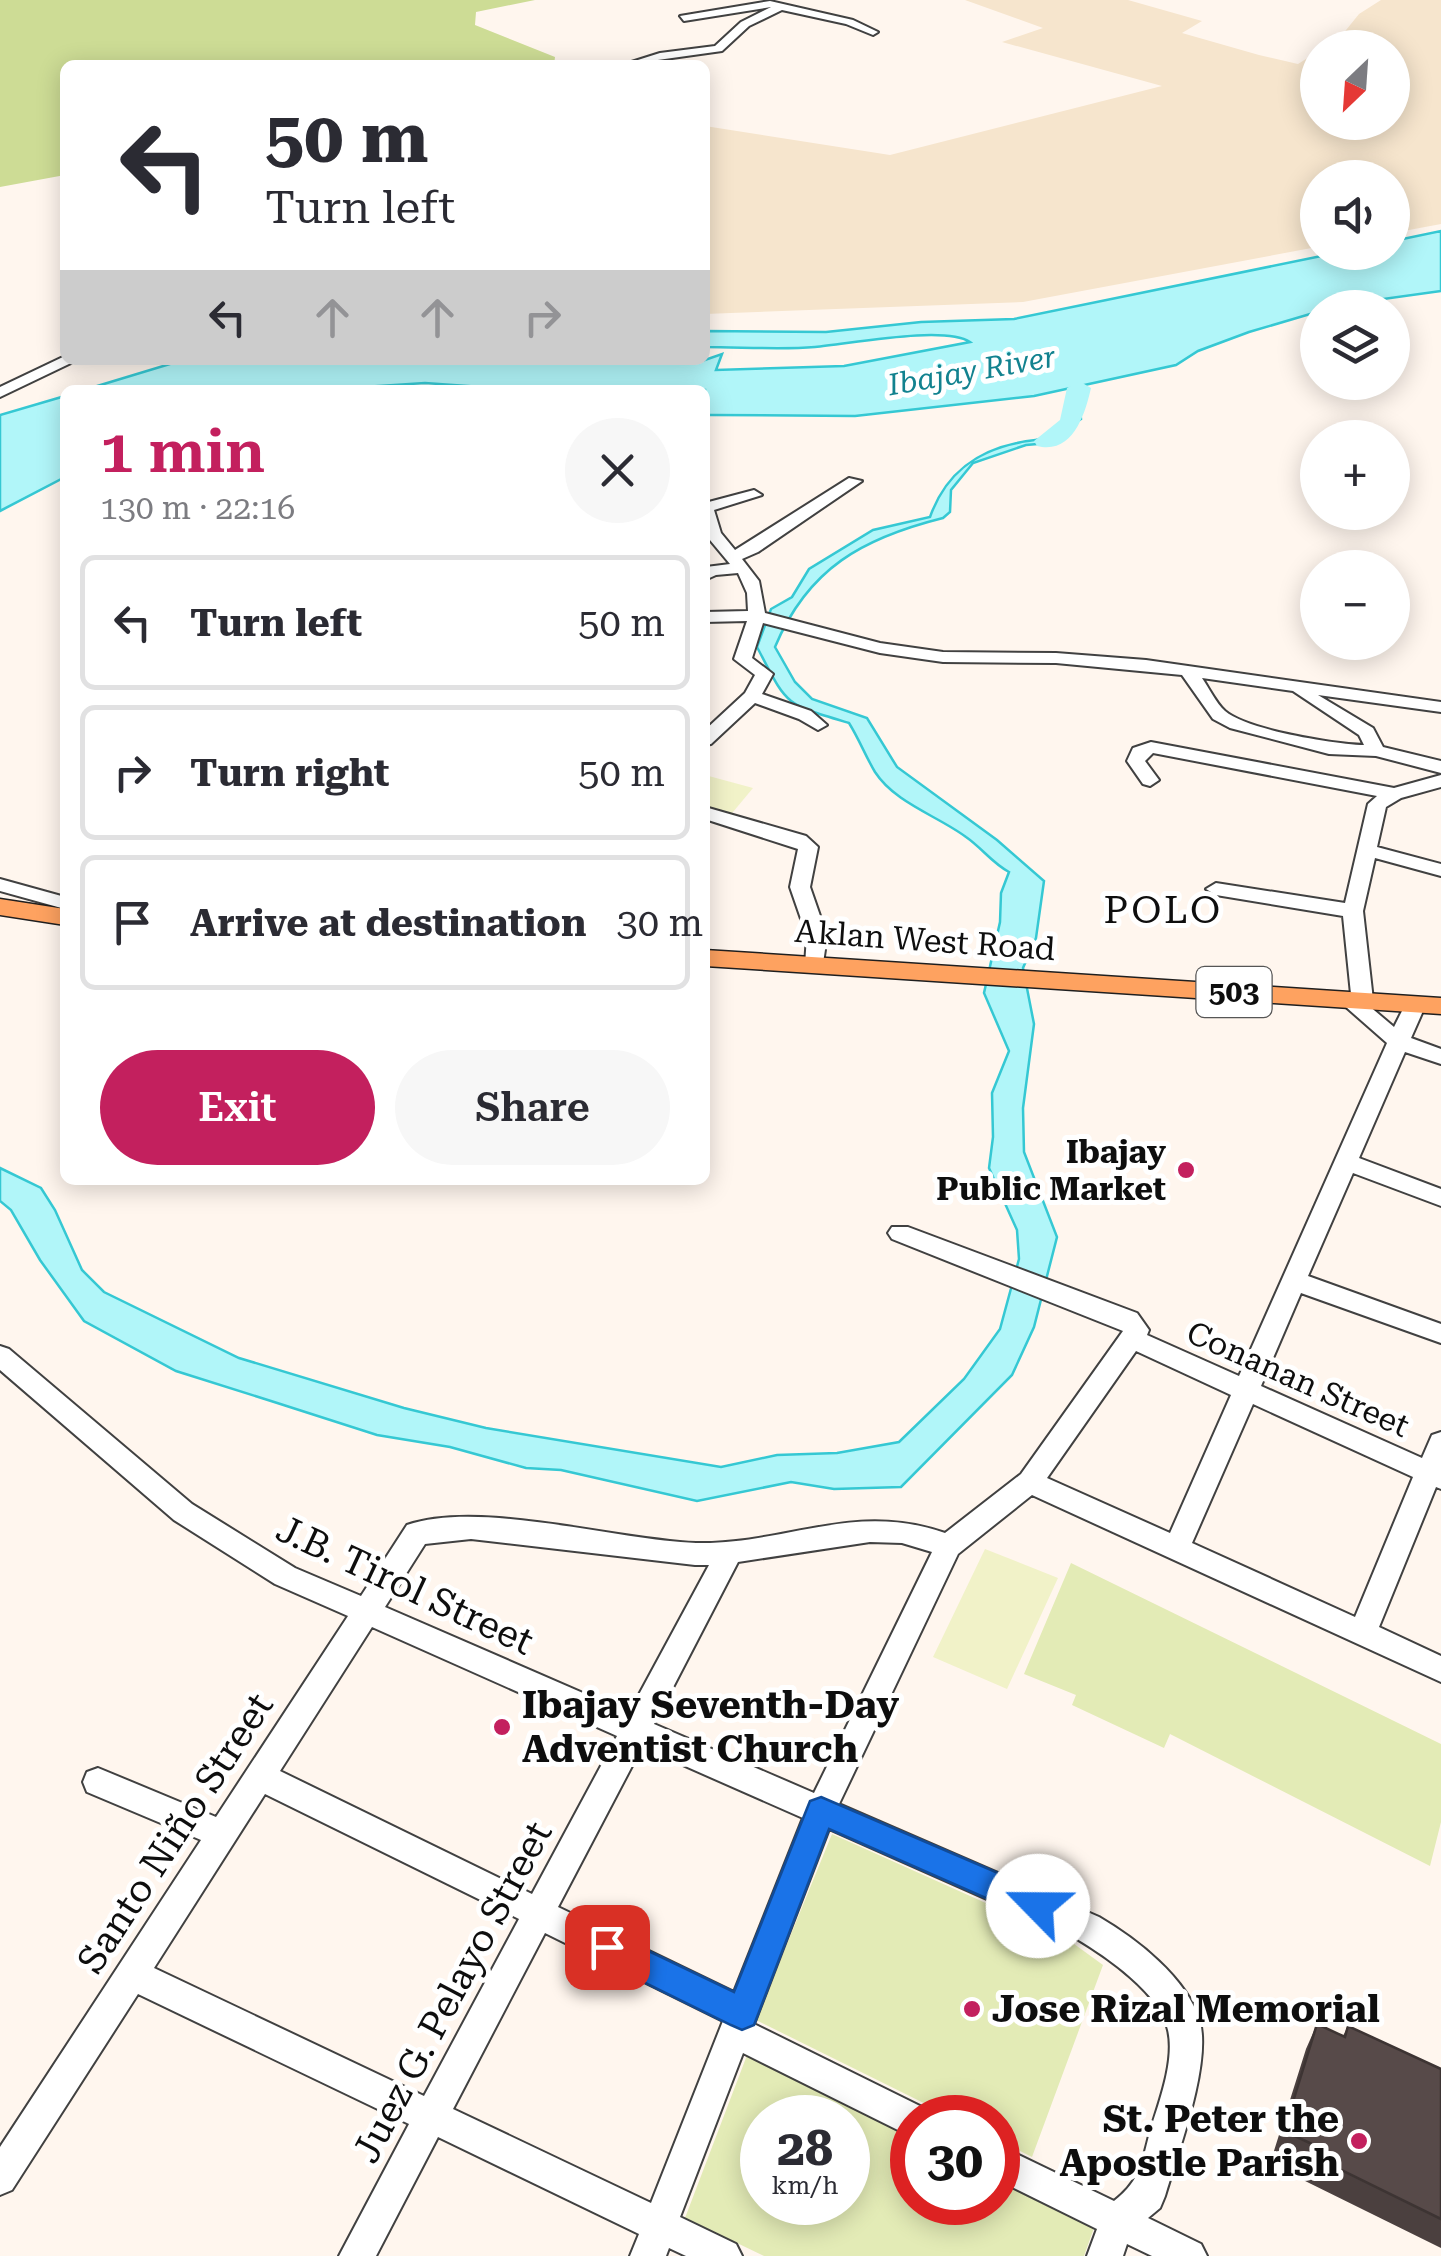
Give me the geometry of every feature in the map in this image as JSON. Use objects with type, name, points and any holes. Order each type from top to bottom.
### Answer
[{"type":"main road","points":[[0,907],[60,916]]},
{"type":"main road","name":"Aklan West Road","points":[[710,958],[1428,1005]]},
{"type":"street","points":[[646,60],[718,50],[745,24],[796,0]]},
{"type":"street","points":[[684,18],[756,4],[849,22],[873,32]]},
{"type":"street","points":[[0,392],[60,363]]},
{"type":"street","points":[[710,571],[738,563],[752,549],[854,481]]},
{"type":"street","points":[[710,505],[754,495]]},
{"type":"street","points":[[710,535],[757,586],[755,616],[744,659],[764,674],[752,696],[710,735]]},
{"type":"street","points":[[710,617],[755,616],[880,648],[943,657],[1056,658],[1188,671],[1441,707]]},
{"type":"street","points":[[1188,671],[1219,716],[1236,724],[1329,749],[1376,752],[1441,767]]},
{"type":"street","points":[[1288,686],[1368,732],[1376,752]]},
{"type":"street","points":[[752,696],[805,714],[818,725]]},
{"type":"street","points":[[1150,780],[1136,761],[1139,752],[1151,747],[1394,794]]},
{"type":"street","points":[[1441,781],[1394,794],[1377,804],[1354,911],[1355,1000],[1399,1042],[1441,1057]]},
{"type":"street","points":[[710,815],[805,842],[808,848],[800,887],[817,936],[815,965]]},
{"type":"street","points":[[1369,851],[1441,870]]},
{"type":"street","points":[[0,885],[60,902]]},
{"type":"street","points":[[1216,888],[1354,911]]},
{"type":"street","points":[[1176,1550],[1399,1042],[1428,1005]]},
{"type":"street","points":[[1347,1162],[1441,1198]]},
{"type":"street","points":[[654,2241],[821,1811],[948,1546],[1030,1482],[1137,1330],[1134,1324],[1047,1288],[900,1233]]},
{"type":"street","points":[[1295,1281],[1441,1334]]},
{"type":"street","name":"Conanan Street","points":[[1130,1338],[1435,1476]]},
{"type":"street","name":"J.B. Tirol Street","points":[[5,1370],[183,1512],[285,1576],[1088,1928],[1122,1948],[1156,1980],[1184,2024],[1185,2050],[1175,2106],[1148,2196]]},
{"type":"street","points":[[1362,1634],[1435,1476],[1441,1442]]},
{"type":"street","points":[[1030,1482],[1441,1669]]},
{"type":"street","name":"Santo Niño Street","points":[[0,2178],[416,1532],[471,1528],[695,1554],[729,1554]]},
{"type":"street","points":[[729,1554],[861,1532],[898,1531],[948,1546]]},
{"type":"street","name":"Juez G. Pelayo Street","points":[[357,2256],[729,1554]]},
{"type":"street","points":[[259,1776],[539,1914],[890,2108]]},
{"type":"street","points":[[98,1782],[222,1834]]},
{"type":"street","points":[[131,1974],[431,2117],[654,2241],[724,2256]]},
{"type":"street","points":[[1020,2173],[1170,2252]]},
{"type":"street","points":[[1105,2256],[1117,2221],[1148,2196],[1170,2252]]},
{"type":"shaded area","points":[[965,0],[1128,0],[1202,21],[1182,33],[1300,63],[1300,140],[1410,140],[1410,30],[1346,30],[1359,14],[1381,0],[1441,0],[1441,224],[1410,230],[1410,160],[1300,160],[1300,250],[1023,302],[710,314],[710,127],[890,155],[1162,86],[1002,42],[1043,28]]},
{"type":"green space","points":[[0,0],[535,0],[476,12],[475,25],[555,57],[60,60],[60,176],[0,187]]},
{"type":"green space","points":[[710,776],[753,788],[728,818],[710,813]]},
{"type":"green space","points":[[985,1549],[1058,1578],[1007,1689],[933,1657]]},
{"type":"green space","points":[[1071,1563],[1441,1744],[1441,1822],[1430,1866],[1170,1734],[1164,1748],[1072,1705],[1076,1695],[1024,1674]]},
{"type":"green space","points":[[832,1834],[1070,1941],[1103,1965],[1032,2157],[1020,2151],[1020,2095],[908,2095],[756,2020]]},
{"type":"green space","points":[[749,2050],[837,2095],[740,2095],[740,2225],[870,2225],[870,2112],[890,2122],[890,2225],[1020,2225],[1020,2187],[1095,2225],[1084,2256],[764,2256],[685,2218]]},
{"type":"water","name":"Ibajay River","points":[[1441,231],[1441,291],[1410,295],[1410,290],[1300,290],[1300,317],[1198,351],[1176,365],[1034,396],[855,416],[710,415],[710,385],[100,385],[166,365],[710,365],[710,358],[722,354],[716,370],[844,366],[970,342],[957,337],[919,335],[801,348],[710,347],[710,331],[826,332],[921,322],[1014,319],[1300,260],[1300,270],[1410,270],[1410,237]]},
{"type":"water","points":[[60,397],[60,480],[0,511],[0,415]]},
{"type":"water","points":[[1079,402],[1081,419],[1049,443],[1026,445],[973,463],[951,490],[950,512],[943,518],[888,535],[841,560],[804,596],[775,647],[795,682],[812,699],[867,718],[897,767],[997,840],[1044,881],[1036,938],[1023,968],[1034,1024],[1023,1108],[1024,1152],[1057,1237],[1034,1327],[1012,1375],[901,1487],[834,1489],[791,1482],[697,1501],[561,1470],[526,1468],[450,1447],[377,1435],[176,1371],[84,1321],[40,1260],[11,1210],[0,1201],[0,1168],[41,1188],[82,1270],[104,1292],[239,1358],[404,1408],[486,1428],[721,1467],[777,1455],[837,1453],[899,1442],[964,1379],[1000,1329],[1019,1259],[1017,1230],[989,1168],[992,1093],[1009,1051],[984,993],[1000,922],[1001,893],[1009,872],[955,829],[905,801],[884,783],[849,723],[790,700],[757,647],[771,609],[792,597],[809,569],[873,530],[930,517],[944,489],[963,468],[987,452],[1048,436]]},
{"type":"building","name":"St. Peter the Apostle Parish","points":[[1317,2024],[1345,2037],[1348,2026],[1441,2069],[1441,2219],[1309,2154],[1312,2144],[1284,2131]]},
{"type":"waterway","points":[[1046,441],[1071,423],[1079,388]]},
{"type":"place","name":"Ibajay Public Market","points":[[1186,1170]]},
{"type":"place","name":"Ibajay Seventh-Day Adventist Church","points":[[502,1727]]},
{"type":"place","name":"Jose Rizal Memorial","points":[[972,2009]]},
{"type":"place","name":"St. Peter the Apostle Parish","points":[[1359,2141]]},
{"type":"district","name":"POLO","points":[[1163,910]]},
{"type":"route","points":[[607,1947],[742,2013],[821,1811],[1038,1906]]}]
